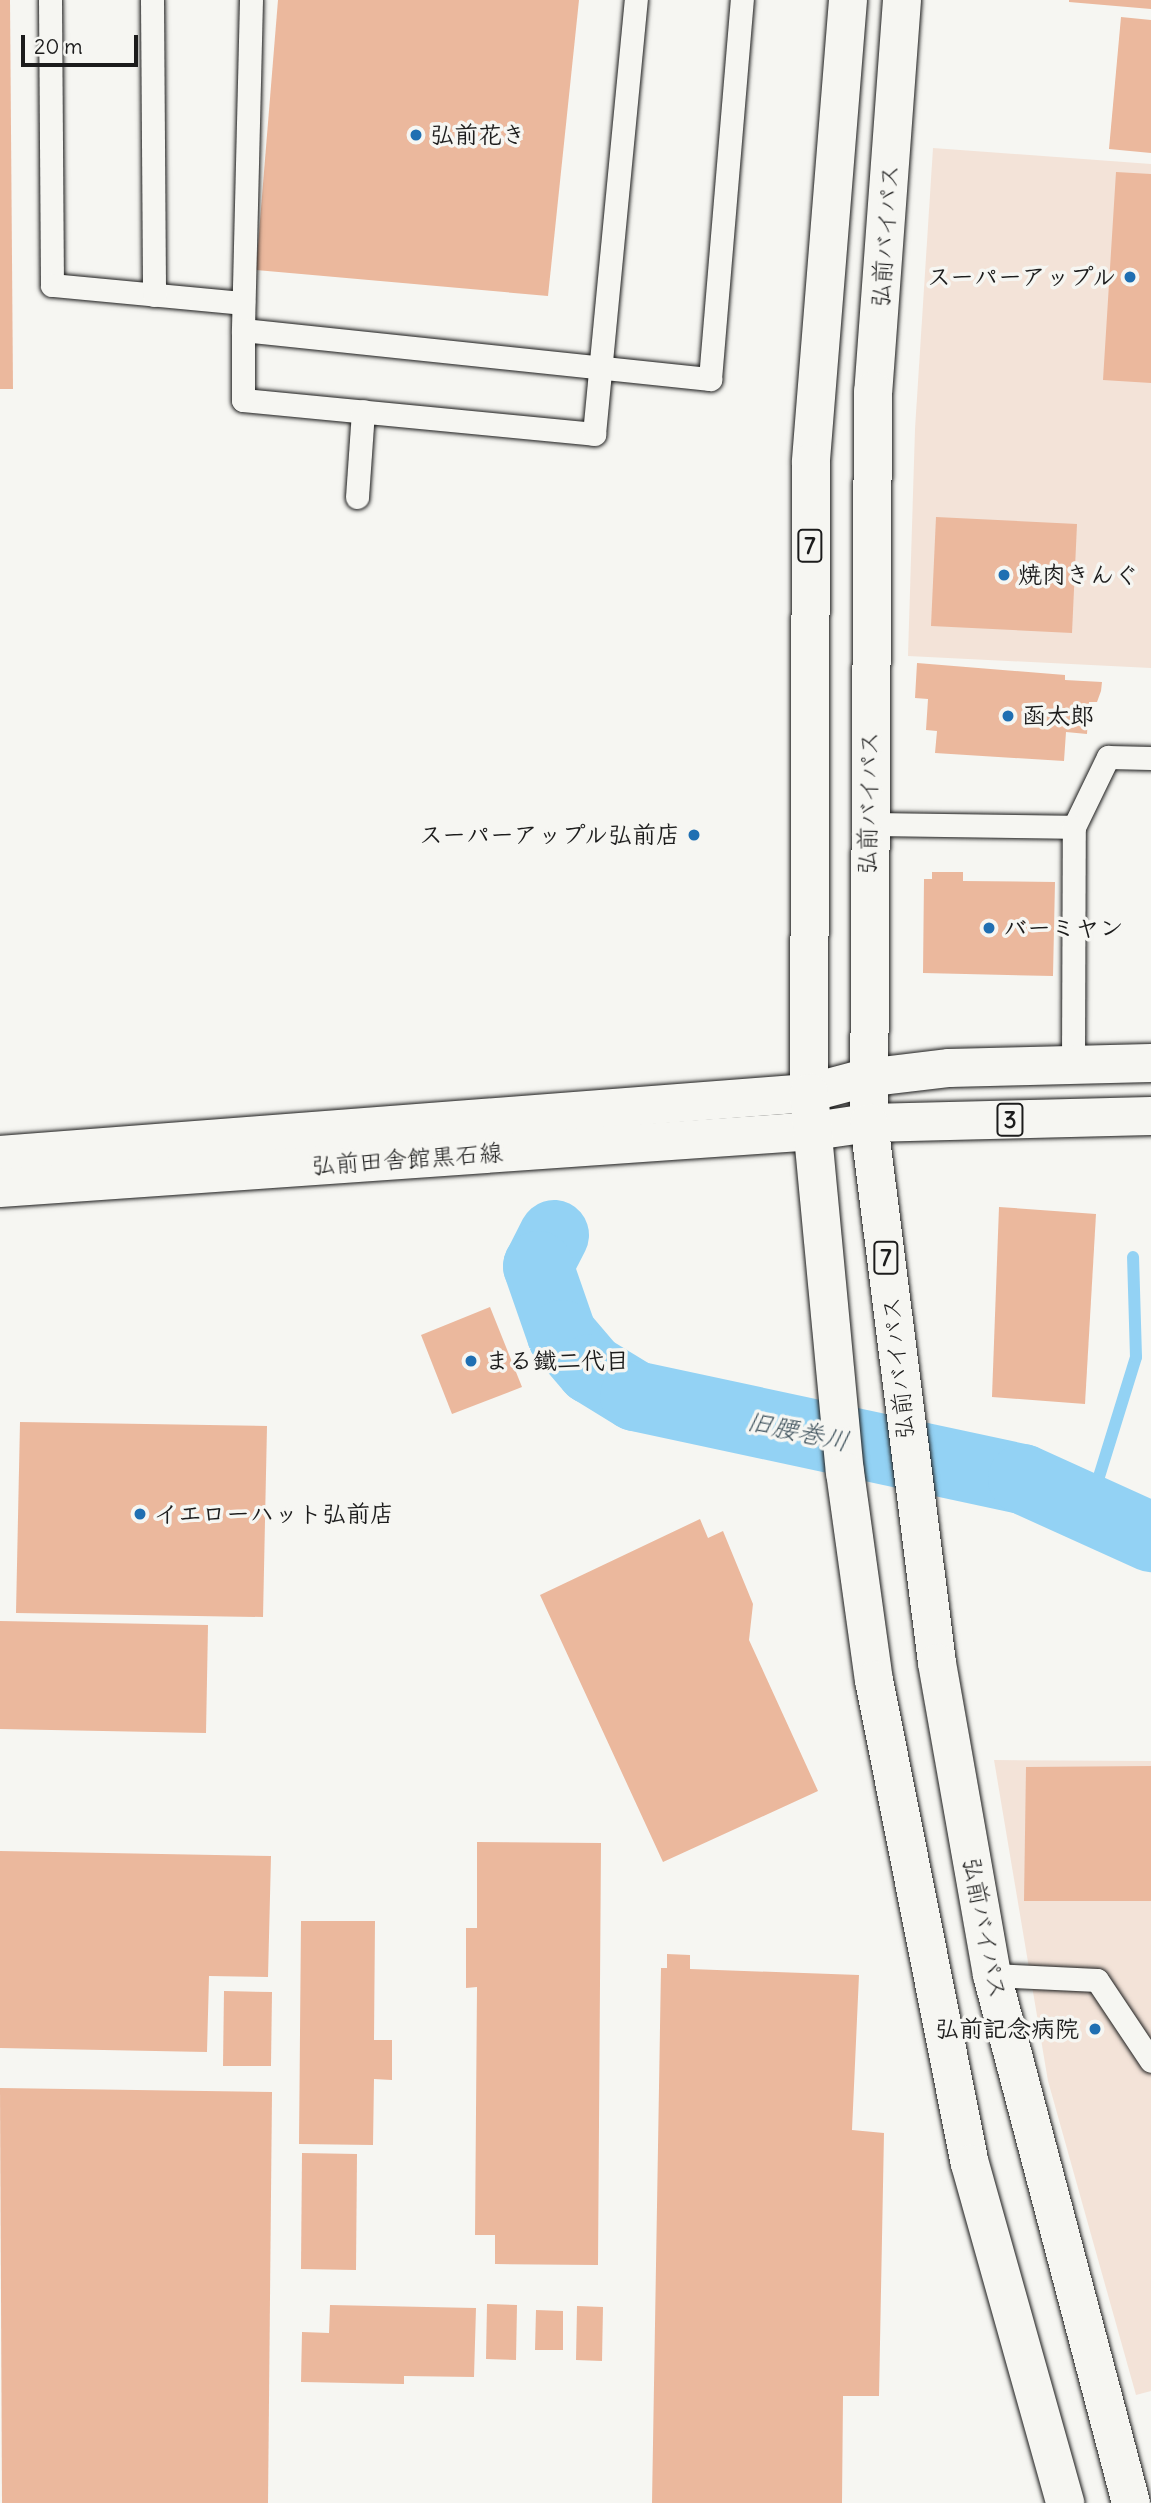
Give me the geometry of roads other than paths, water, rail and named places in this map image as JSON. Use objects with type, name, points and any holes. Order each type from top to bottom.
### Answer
[{"type":"main road","name":"7","points":[[848,0],[811,463],[809,1093],[845,1472],[874,1680],[922,1940],[970,2164],[1065,2503]]},
{"type":"main road","name":"弘前バイパス","points":[[902,0],[873,391],[865,1078],[869,1123],[911,1483],[992,1975],[1131,2503]]},
{"type":"main road","name":"3","points":[[809,1093],[865,1078],[949,1068],[1151,1063]]},
{"type":"main road","name":"弘前田舎館黒石線","points":[[0,1155],[809,1093]]},
{"type":"main road","name":"3","points":[[814,1131],[869,1123],[1151,1116]]},
{"type":"main road","name":"弘前田舎館黒石線","points":[[0,1188],[814,1131]]},
{"type":"lane","points":[[50,0],[52,285],[243,303]]},
{"type":"lane","points":[[152,0],[154,295]]},
{"type":"lane","points":[[251,0],[243,400],[594,434],[604,368],[636,0]]},
{"type":"lane","points":[[243,330],[710,379],[742,0]]},
{"type":"lane","points":[[357,497],[363,411]]},
{"type":"lane","points":[[1073,1065],[1074,827],[1108,757],[1151,758]]},
{"type":"lane","points":[[867,824],[1074,827]]},
{"type":"lane","points":[[992,1975],[1097,1980],[1151,2061]]},
{"type":"waterway","name":"旧腰巻川","points":[[554,1235],[538,1266],[562,1335],[591,1369],[635,1396],[1023,1479],[1151,1537]]},
{"type":"waterway","points":[[1089,1509],[1136,1357],[1133,1257]]},
{"type":"place","name":"弘前花き","points":[[416,135]]},
{"type":"place","name":"スーパーアップル","points":[[1130,277]]},
{"type":"place","name":"焼肉きんぐ","points":[[1004,575]]},
{"type":"place","name":"函太郎","points":[[1008,716]]},
{"type":"place","name":"スーパーアップル弘前店","points":[[694,835]]},
{"type":"place","name":"バーミヤン","points":[[989,928]]},
{"type":"place","name":"まる鐵二代目","points":[[471,1361]]},
{"type":"place","name":"イエローハット弘前店","points":[[140,1514]]},
{"type":"place","name":"弘前記念病院","points":[[1095,2029]]}]
